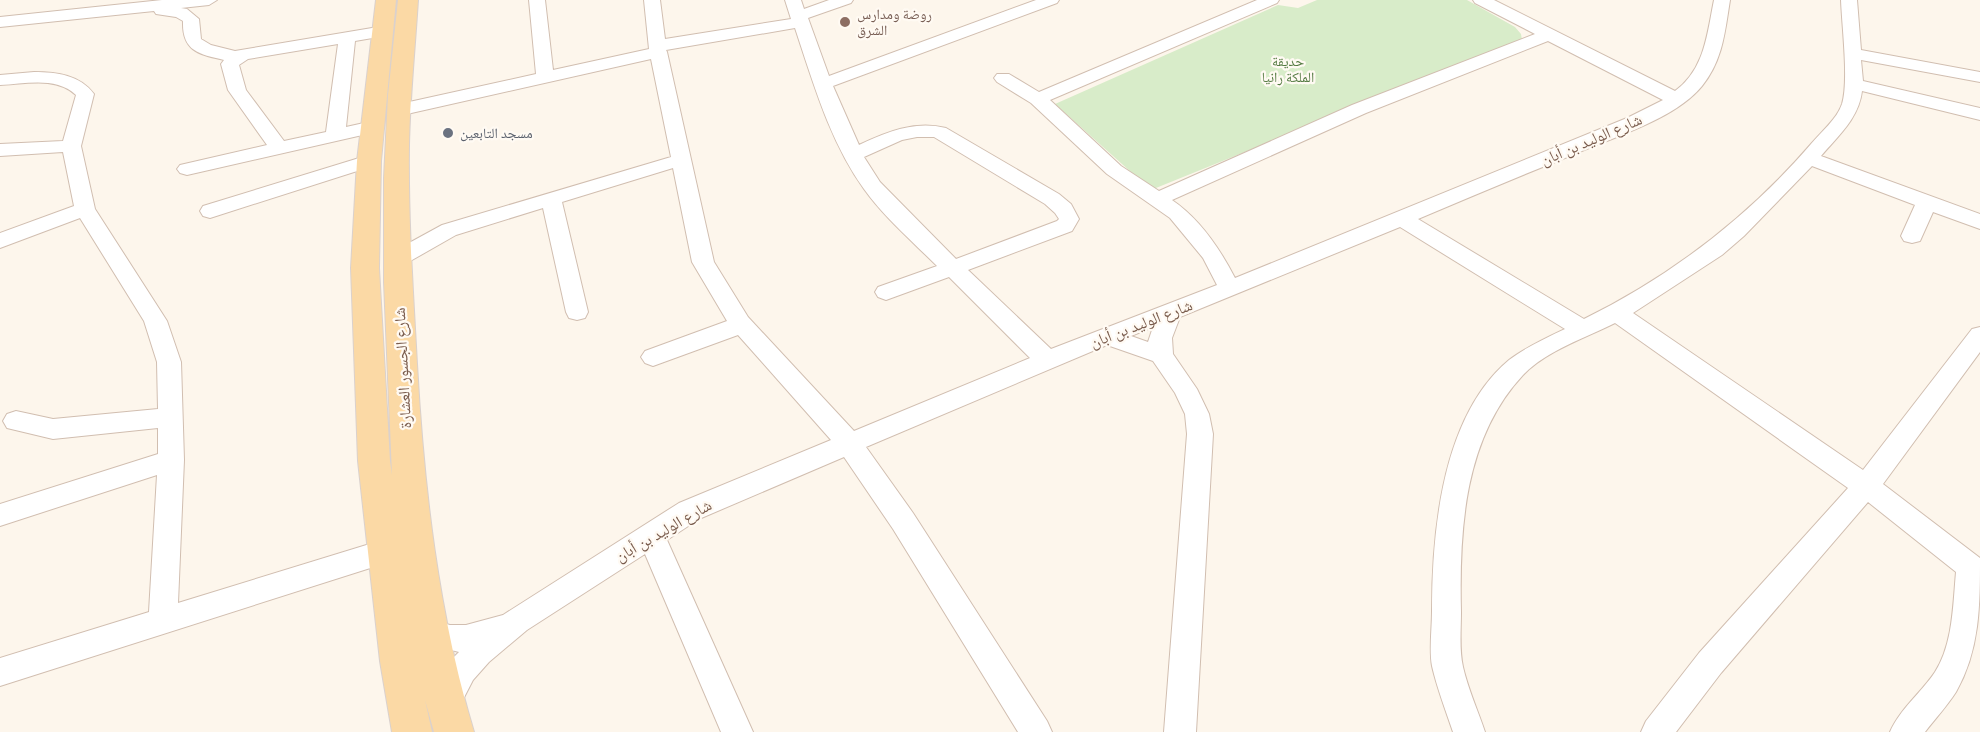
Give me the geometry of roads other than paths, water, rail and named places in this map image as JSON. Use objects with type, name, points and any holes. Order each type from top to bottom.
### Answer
[{"type":"main road","name":"شارع الجسور العشارة","points":[[386,0],[369,161],[366,268],[374,460],[399,661],[412,732]]},
{"type":"main road","name":"شارع الجسور العشارة","points":[[408,0],[399,110],[397,259],[406,452],[430,633],[445,703],[454,732]]},
{"type":"main road","points":[[374,460],[406,452]]},
{"type":"street","points":[[0,22],[142,9],[209,0]]},
{"type":"street","points":[[537,0],[545,77]]},
{"type":"street","points":[[652,0],[658,49],[703,262],[742,325],[849,443],[903,521],[1036,732]]},
{"type":"street","points":[[399,110],[545,77],[845,0]]},
{"type":"street","points":[[824,84],[1051,0]]},
{"type":"street","points":[[1224,0],[1241,11]]},
{"type":"street","points":[[1038,99],[1271,0]]},
{"type":"street","points":[[1480,0],[1678,100]]},
{"type":"street","name":"شارع الوليد بن أبان","points":[[445,703],[462,670],[478,652],[517,621],[689,511],[1047,360],[1230,289],[1634,122],[1678,100],[1696,84],[1709,60],[1715,41],[1722,0]]},
{"type":"street","points":[[1469,732],[1447,665],[1446,580],[1451,510],[1458,474],[1478,419],[1492,395],[1517,367],[1544,349],[1616,313],[1714,250],[1737,231],[1809,158],[1851,105],[1854,84],[1849,0]]},
{"type":"street","points":[[142,9],[181,13],[191,19],[193,40],[199,45],[236,57],[384,31]]},
{"type":"street","points":[[798,12],[852,155],[872,186],[1047,360]]},
{"type":"street","points":[[1158,199],[1359,109],[1547,35]]},
{"type":"street","points":[[335,135],[347,37]]},
{"type":"street","points":[[1851,53],[1980,77]]},
{"type":"street","points":[[236,57],[230,64],[237,90],[279,148]]},
{"type":"street","points":[[0,80],[61,77],[77,84],[85,94],[71,146],[85,209],[155,321],[169,362],[171,460],[164,621]]},
{"type":"street","points":[[1003,78],[1038,99],[1114,171],[1177,213],[1212,255],[1230,289]]},
{"type":"street","points":[[1854,84],[1980,114]]},
{"type":"street","points":[[187,169],[373,127]]},
{"type":"street","points":[[852,155],[914,131],[928,129],[939,132],[1052,199],[1064,209],[1069,219],[1065,226],[1055,231],[886,292]]},
{"type":"street","points":[[0,150],[71,146]]},
{"type":"street","points":[[1809,158],[1980,222]]},
{"type":"street","points":[[397,259],[440,233],[680,160]]},
{"type":"street","points":[[210,211],[369,161]]},
{"type":"street","points":[[551,199],[577,312]]},
{"type":"street","points":[[1912,236],[1926,203]]},
{"type":"street","points":[[0,242],[85,209]]},
{"type":"street","points":[[1401,218],[1583,329]]},
{"type":"street","points":[[1170,312],[1160,338],[1161,355],[1185,389],[1197,414],[1200,434],[1180,732]]},
{"type":"street","points":[[1616,313],[1866,486],[1975,571],[1959,655],[1948,678],[1906,732]]},
{"type":"street","points":[[652,357],[742,325]]},
{"type":"street","points":[[1657,732],[1718,654],[1866,486],[1980,335]]},
{"type":"street","points":[[1106,336],[1161,355]]},
{"type":"street","points":[[16,421],[53,429],[170,417]]},
{"type":"street","points":[[0,515],[171,460]]},
{"type":"street","points":[[651,535],[737,732]]},
{"type":"street","points":[[0,672],[386,551]]},
{"type":"street","name":"شارع الوليد بن أبان","points":[[430,633],[452,640],[464,639],[517,621]]},
{"type":"place","name":"روضة ومدارس الشرق","points":[[845,22]]},
{"type":"place","name":"مسجد التابعين","points":[[448,133]]},
{"type":"park label","name":"حديقة الملكة رانيا","points":[[1288,70]]}]
